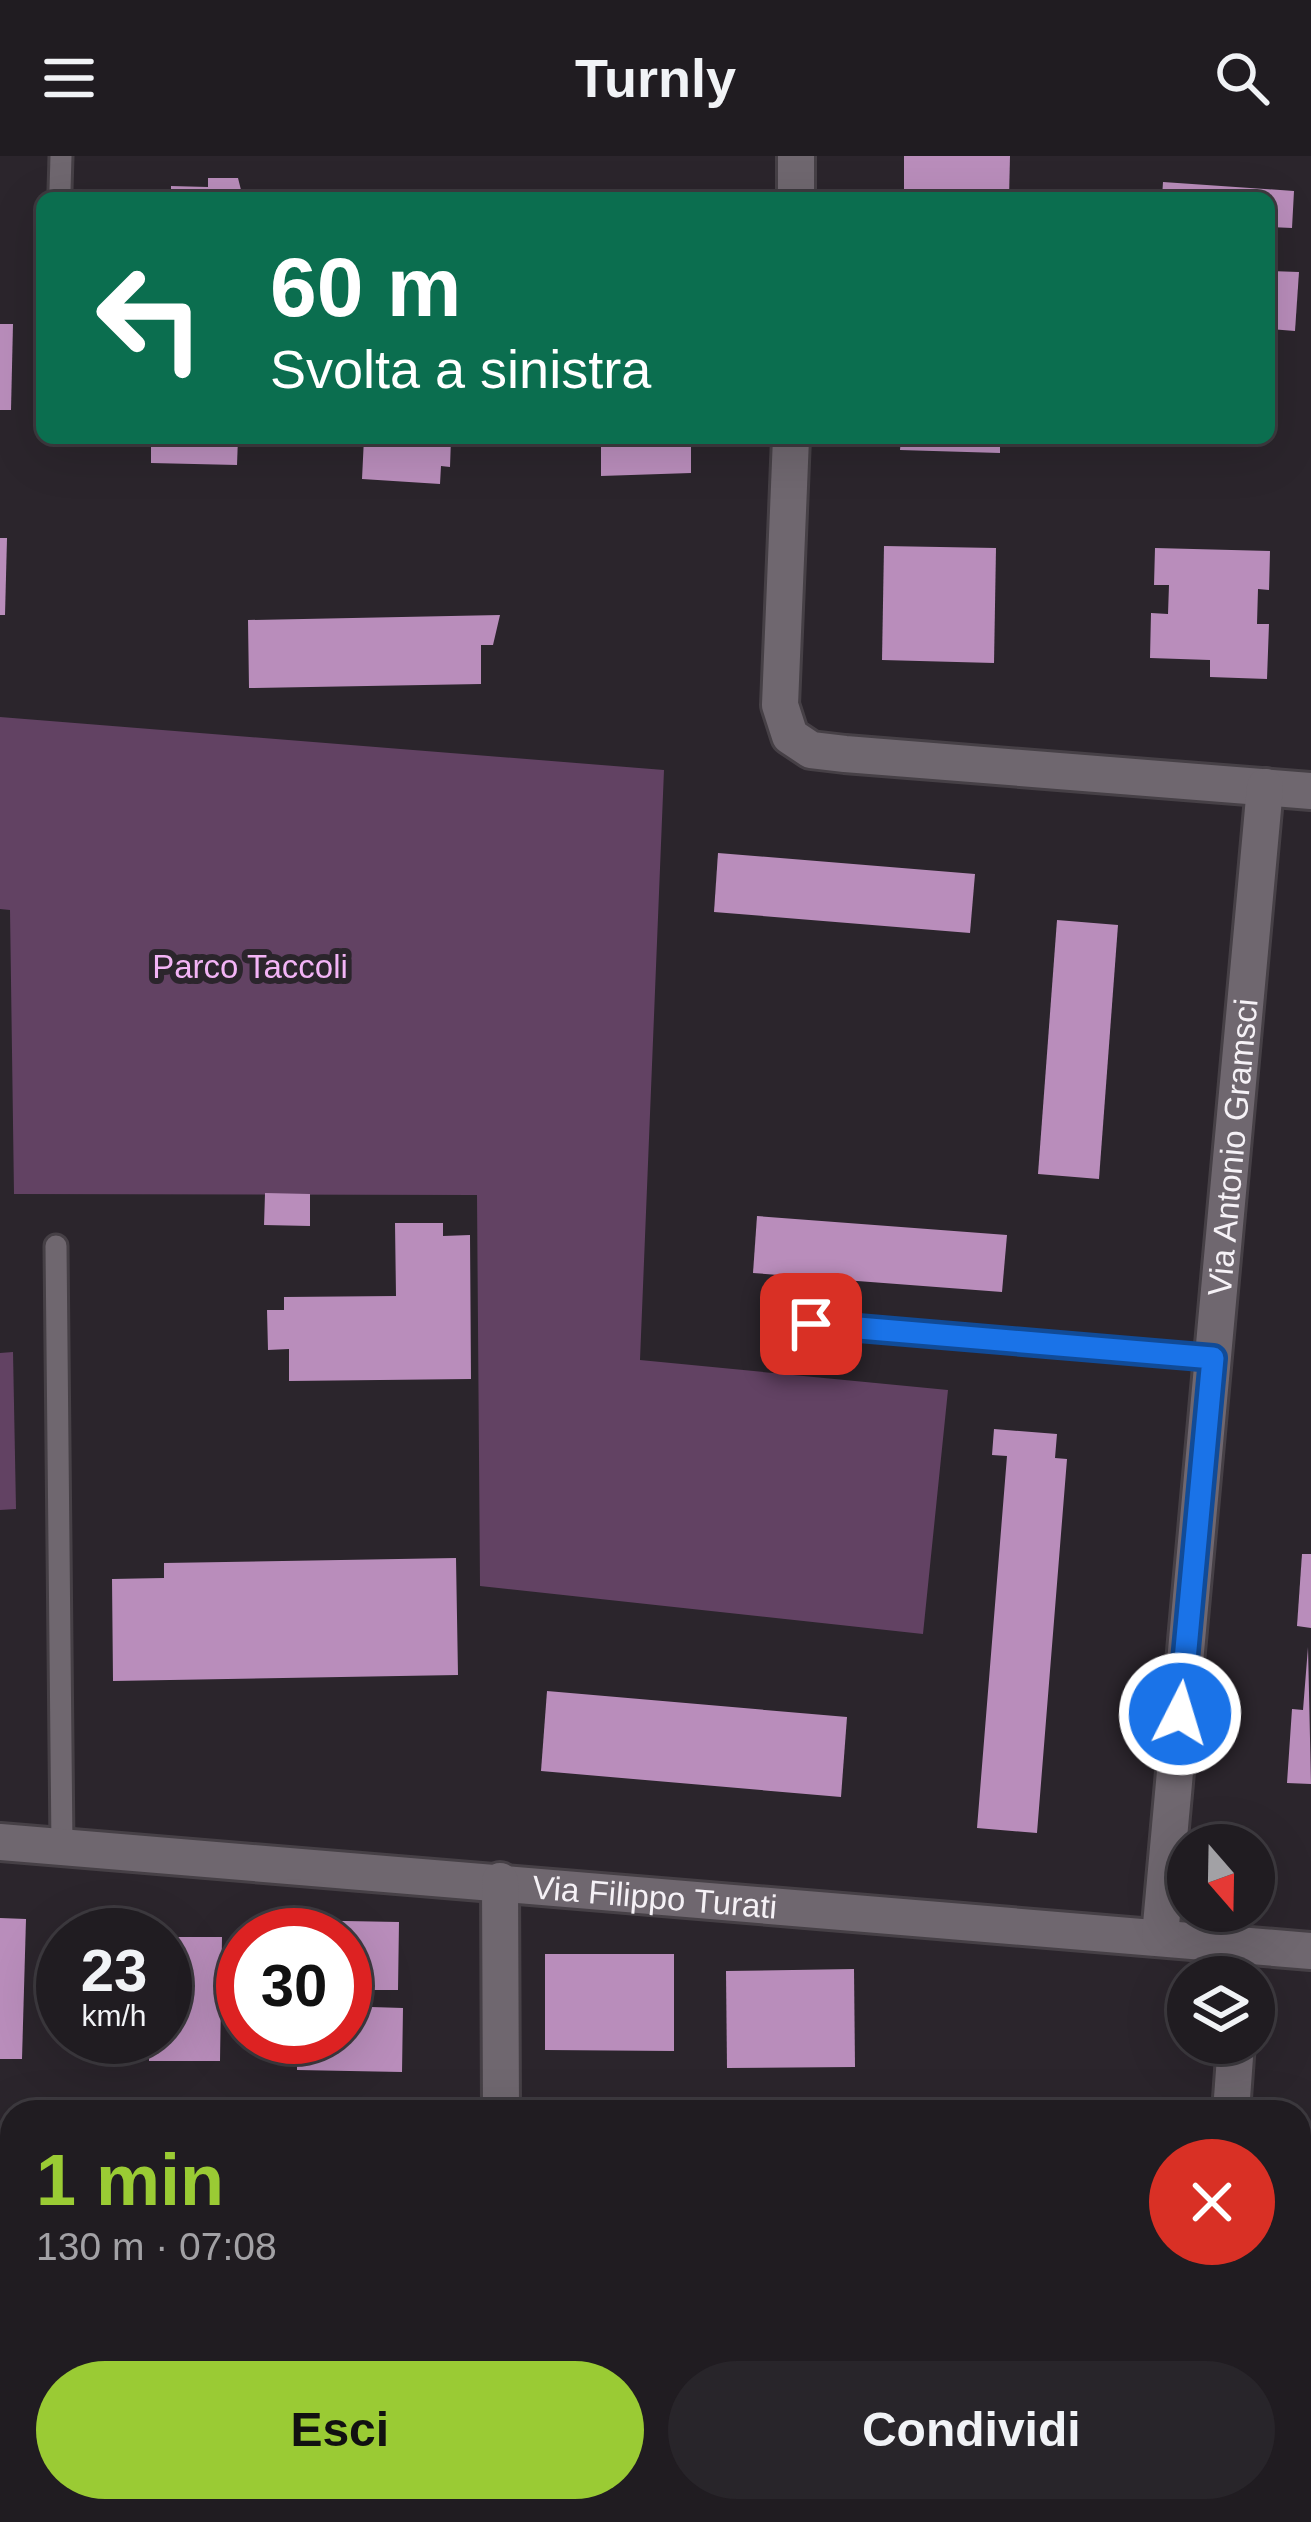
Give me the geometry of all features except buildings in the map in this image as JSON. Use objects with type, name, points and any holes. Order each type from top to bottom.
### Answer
[{"type":"street","points":[[796,156],[796,192]]},
{"type":"street","points":[[791,444],[780,705],[790,736],[811,750],[1311,790]]},
{"type":"street","name":"Via Antonio Gramsci","points":[[1160,1936],[1265,787]]},
{"type":"street","name":"Via Filippo Turati","points":[[0,1842],[1160,1936],[1226,1956]]},
{"type":"street","points":[[500,1881],[501,2100]]},
{"type":"street","name":"Via Filippo Turati","points":[[1275,1956],[1311,1951]]},
{"type":"street","points":[[1232,2100],[1234,2064]]},
{"type":"lane","points":[[60,190],[61,156]]},
{"type":"lane","points":[[56,1246],[62,1847]]},
{"type":"lane","points":[[811,1324],[1213,1358]]},
{"type":"green space","name":"Parco Taccoli","points":[[0,717],[664,770],[640,1360],[948,1390],[923,1634],[480,1586],[477,1195],[14,1194],[10,910],[0,909]]},
{"type":"green space","points":[[13,1352],[16,1509],[0,1510],[0,1353]]},
{"type":"route","points":[[811,1324],[1213,1358],[1180,1714]]}]
